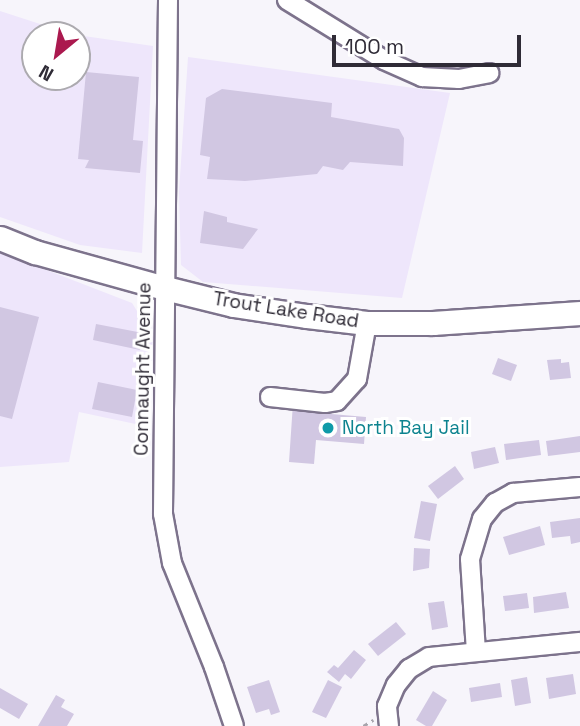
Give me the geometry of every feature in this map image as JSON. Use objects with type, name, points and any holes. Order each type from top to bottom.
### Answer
[{"type":"main road","name":"Trout Lake Road","points":[[0,238],[35,252],[233,305],[367,323],[433,323],[580,313]]},
{"type":"street","name":"Connaught Avenue","points":[[168,0],[165,288],[167,340],[163,514],[172,563],[214,667],[234,726]]},
{"type":"street","points":[[287,0],[384,60],[422,77],[459,79],[489,73]]},
{"type":"street","points":[[270,397],[337,401],[357,379],[367,323]]},
{"type":"street","points":[[476,652],[470,559],[482,519],[495,503],[513,493],[580,487]]},
{"type":"street","points":[[389,726],[387,706],[396,685],[409,668],[429,657],[580,642]]},
{"type":"shaded area","points":[[0,11],[31,21],[21,21],[21,91],[91,91],[91,37],[153,46],[142,253],[80,245],[0,217]]},
{"type":"shaded area","points":[[188,57],[450,93],[402,298],[203,282],[181,265],[179,192]]},
{"type":"shaded area","points":[[0,252],[132,303],[153,337],[145,426],[79,412],[69,462],[0,467]]},
{"type":"building","points":[[91,72],[139,77],[133,140],[143,141],[140,173],[85,168],[89,160],[78,159],[84,91],[91,91]]},
{"type":"building","points":[[222,89],[332,103],[331,117],[399,129],[404,138],[403,166],[350,162],[343,170],[323,166],[317,174],[245,181],[207,179],[210,157],[200,155],[206,98]]},
{"type":"building","points":[[204,211],[227,217],[227,222],[258,229],[243,249],[200,243]]},
{"type":"building","points":[[0,307],[39,317],[12,419],[0,416]]},
{"type":"building","points":[[96,324],[143,333],[140,350],[93,340]]},
{"type":"building","points":[[498,358],[517,365],[511,381],[492,374]]},
{"type":"building","points":[[561,359],[561,363],[569,362],[571,378],[550,380],[547,360]]},
{"type":"building","points":[[98,382],[137,390],[132,417],[92,409]]},
{"type":"building","name":"North Bay Jail","points":[[293,403],[321,405],[320,413],[366,417],[364,444],[316,440],[314,464],[289,462]]},
{"type":"building","points":[[580,436],[580,452],[548,456],[546,441]]},
{"type":"building","points":[[539,440],[541,455],[506,460],[504,444]]},
{"type":"building","points":[[495,447],[499,463],[474,469],[471,452]]},
{"type":"building","points":[[455,466],[464,479],[438,499],[428,486]]},
{"type":"building","points":[[421,501],[437,504],[430,541],[414,538]]},
{"type":"building","points":[[580,518],[580,542],[571,544],[570,536],[552,538],[550,522]]},
{"type":"building","points":[[540,526],[545,545],[509,555],[503,537]]},
{"type":"building","points":[[414,548],[430,549],[429,568],[413,571]]},
{"type":"building","points":[[566,592],[569,608],[534,613],[533,597]]},
{"type":"building","points":[[527,593],[529,608],[505,611],[503,596]]},
{"type":"building","points":[[444,601],[448,627],[432,630],[428,603]]},
{"type":"building","points":[[396,622],[406,634],[378,656],[368,644]]},
{"type":"building","points":[[354,650],[366,660],[351,679],[345,674],[339,682],[327,672],[334,665],[338,668]]},
{"type":"building","points":[[573,674],[576,694],[549,699],[546,678]]},
{"type":"building","points":[[527,677],[531,703],[515,706],[511,680]]},
{"type":"building","points":[[269,680],[280,712],[271,715],[269,709],[256,713],[247,687]]},
{"type":"building","points":[[328,680],[342,687],[326,718],[312,712]]},
{"type":"building","points":[[500,683],[502,697],[471,702],[469,688]]},
{"type":"building","points":[[0,688],[28,704],[19,719],[0,708]]},
{"type":"building","points":[[433,691],[447,700],[432,726],[426,726],[416,720]]},
{"type":"building","points":[[56,695],[65,700],[61,707],[74,714],[67,726],[38,726]]},
{"type":"place","name":"North Bay Jail","points":[[328,428]]}]
